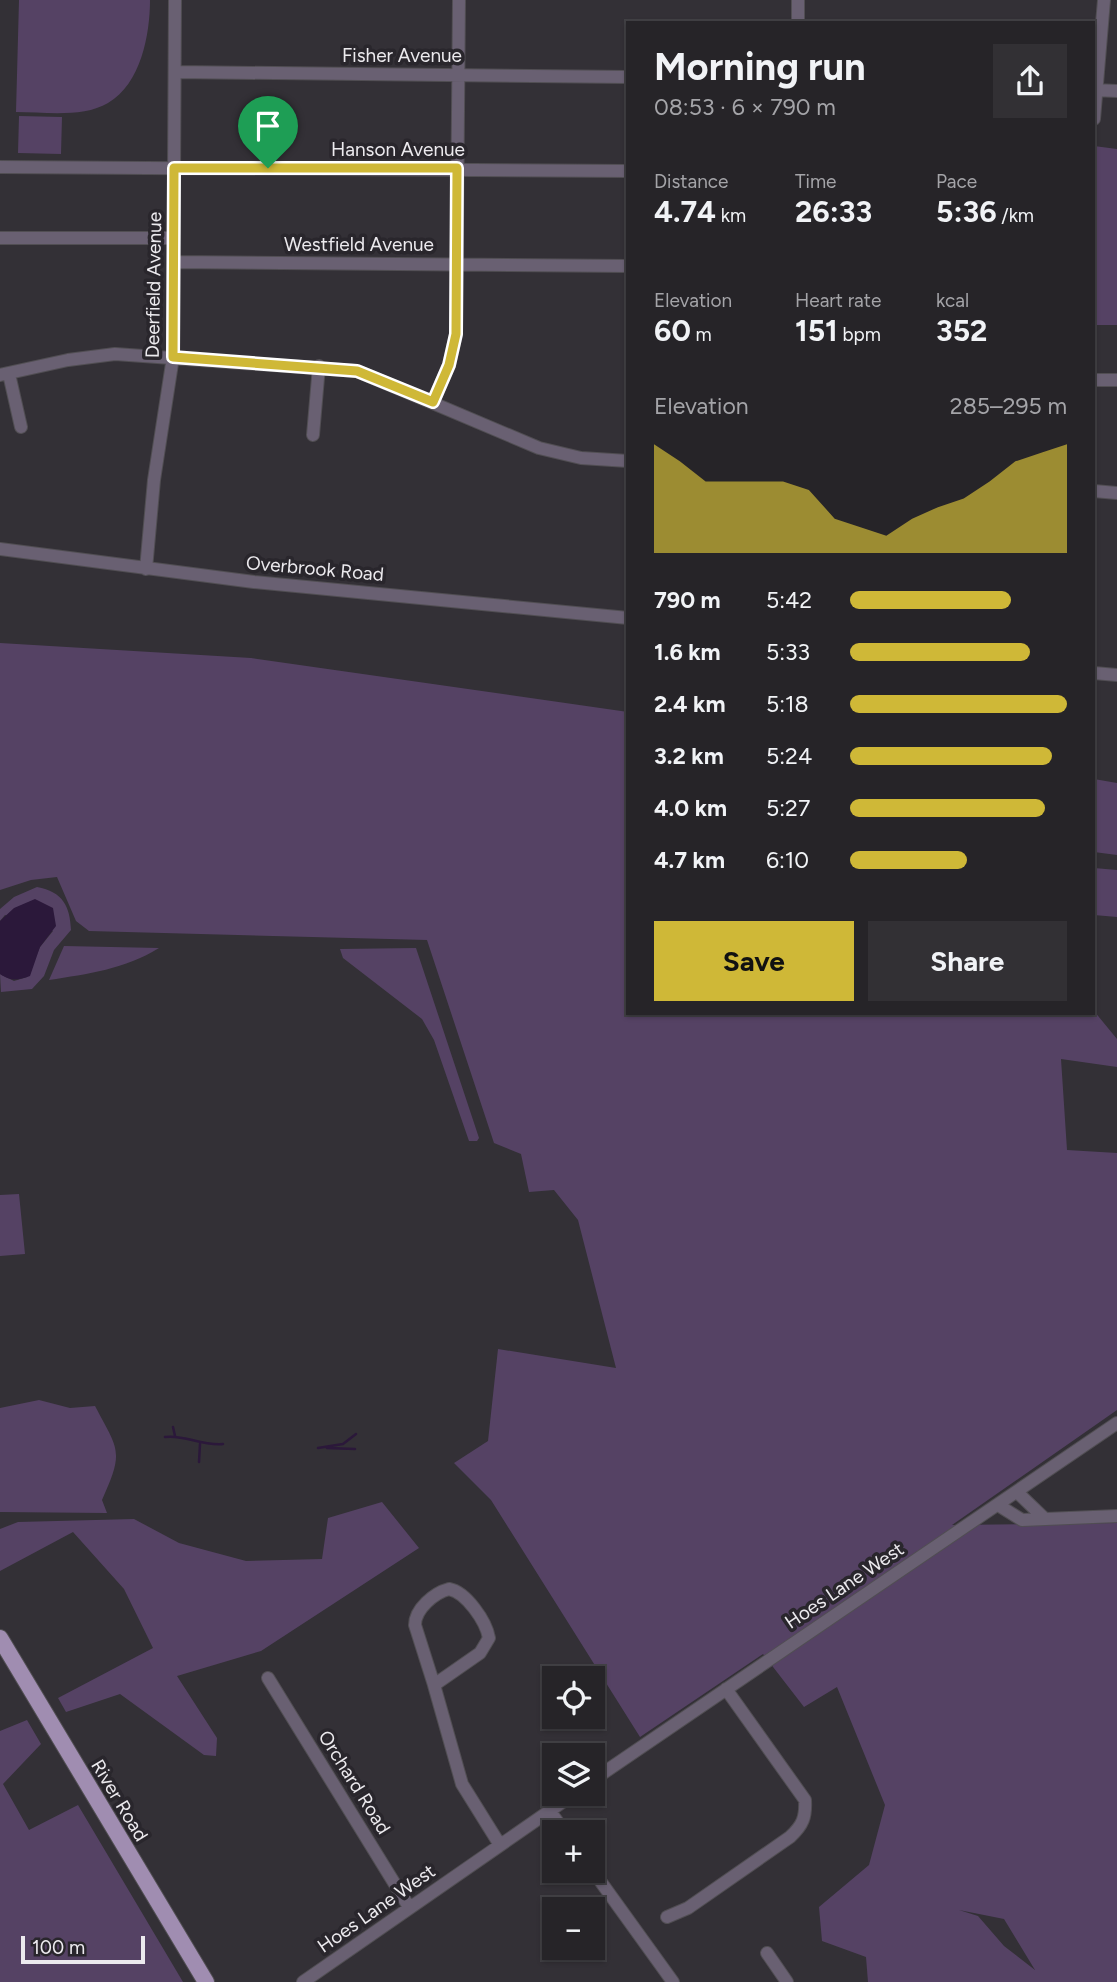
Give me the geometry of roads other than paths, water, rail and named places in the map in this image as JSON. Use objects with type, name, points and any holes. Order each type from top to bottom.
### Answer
[{"type":"main road","name":"River Road","points":[[0,1639],[206,1982]]},
{"type":"street","name":"Deerfield Avenue","points":[[146,569],[154,480],[173,357],[176,0]]},
{"type":"street","points":[[433,402],[449,365],[456,334],[459,0]]},
{"type":"street","points":[[798,0],[798,21]]},
{"type":"street","points":[[1104,0],[1095,90],[1117,91]]},
{"type":"street","name":"Fisher Avenue","points":[[175,72],[626,77]]},
{"type":"street","name":"Hanson Avenue","points":[[0,167],[626,171]]},
{"type":"street","points":[[0,238],[173,238]]},
{"type":"street","name":"Westfield Avenue","points":[[174,262],[626,266]]},
{"type":"street","points":[[21,427],[4,374],[91,356],[173,357],[319,366],[357,371],[538,447],[581,458],[626,461]]},
{"type":"street","points":[[313,435],[319,366]]},
{"type":"street","points":[[1095,380],[1117,380]]},
{"type":"street","points":[[1095,491],[1117,493]]},
{"type":"street","name":"Overbrook Road","points":[[0,549],[146,569],[626,618]]},
{"type":"street","points":[[1095,673],[1117,676]]},
{"type":"street","name":"Hoes Lane West","points":[[605,1772],[1117,1423]]},
{"type":"street","points":[[1017,1492],[1044,1518]]},
{"type":"street","points":[[998,1505],[1022,1520],[1117,1516]]},
{"type":"street","points":[[433,1685],[480,1653],[489,1638],[488,1629],[462,1594],[455,1590],[443,1591],[419,1610],[415,1625],[461,1784],[500,1845]]},
{"type":"street","name":"Orchard Road","points":[[268,1678],[409,1907]]},
{"type":"street","points":[[667,1917],[688,1909],[790,1837],[802,1826],[806,1812],[805,1800],[726,1689]]},
{"type":"street","name":"Hoes Lane West","points":[[303,1982],[556,1806]]},
{"type":"street","points":[[549,1811],[556,1820]]},
{"type":"street","points":[[602,1883],[673,1982]]},
{"type":"street","points":[[767,1953],[787,1982]]},
{"type":"waterway","points":[[173,1427],[175,1436]]},
{"type":"waterway","points":[[318,1448],[343,1444],[356,1434]]},
{"type":"waterway","points":[[165,1437],[223,1444]]},
{"type":"waterway","points":[[199,1462],[200,1444]]},
{"type":"waterway","points":[[327,1448],[355,1449]]}]
